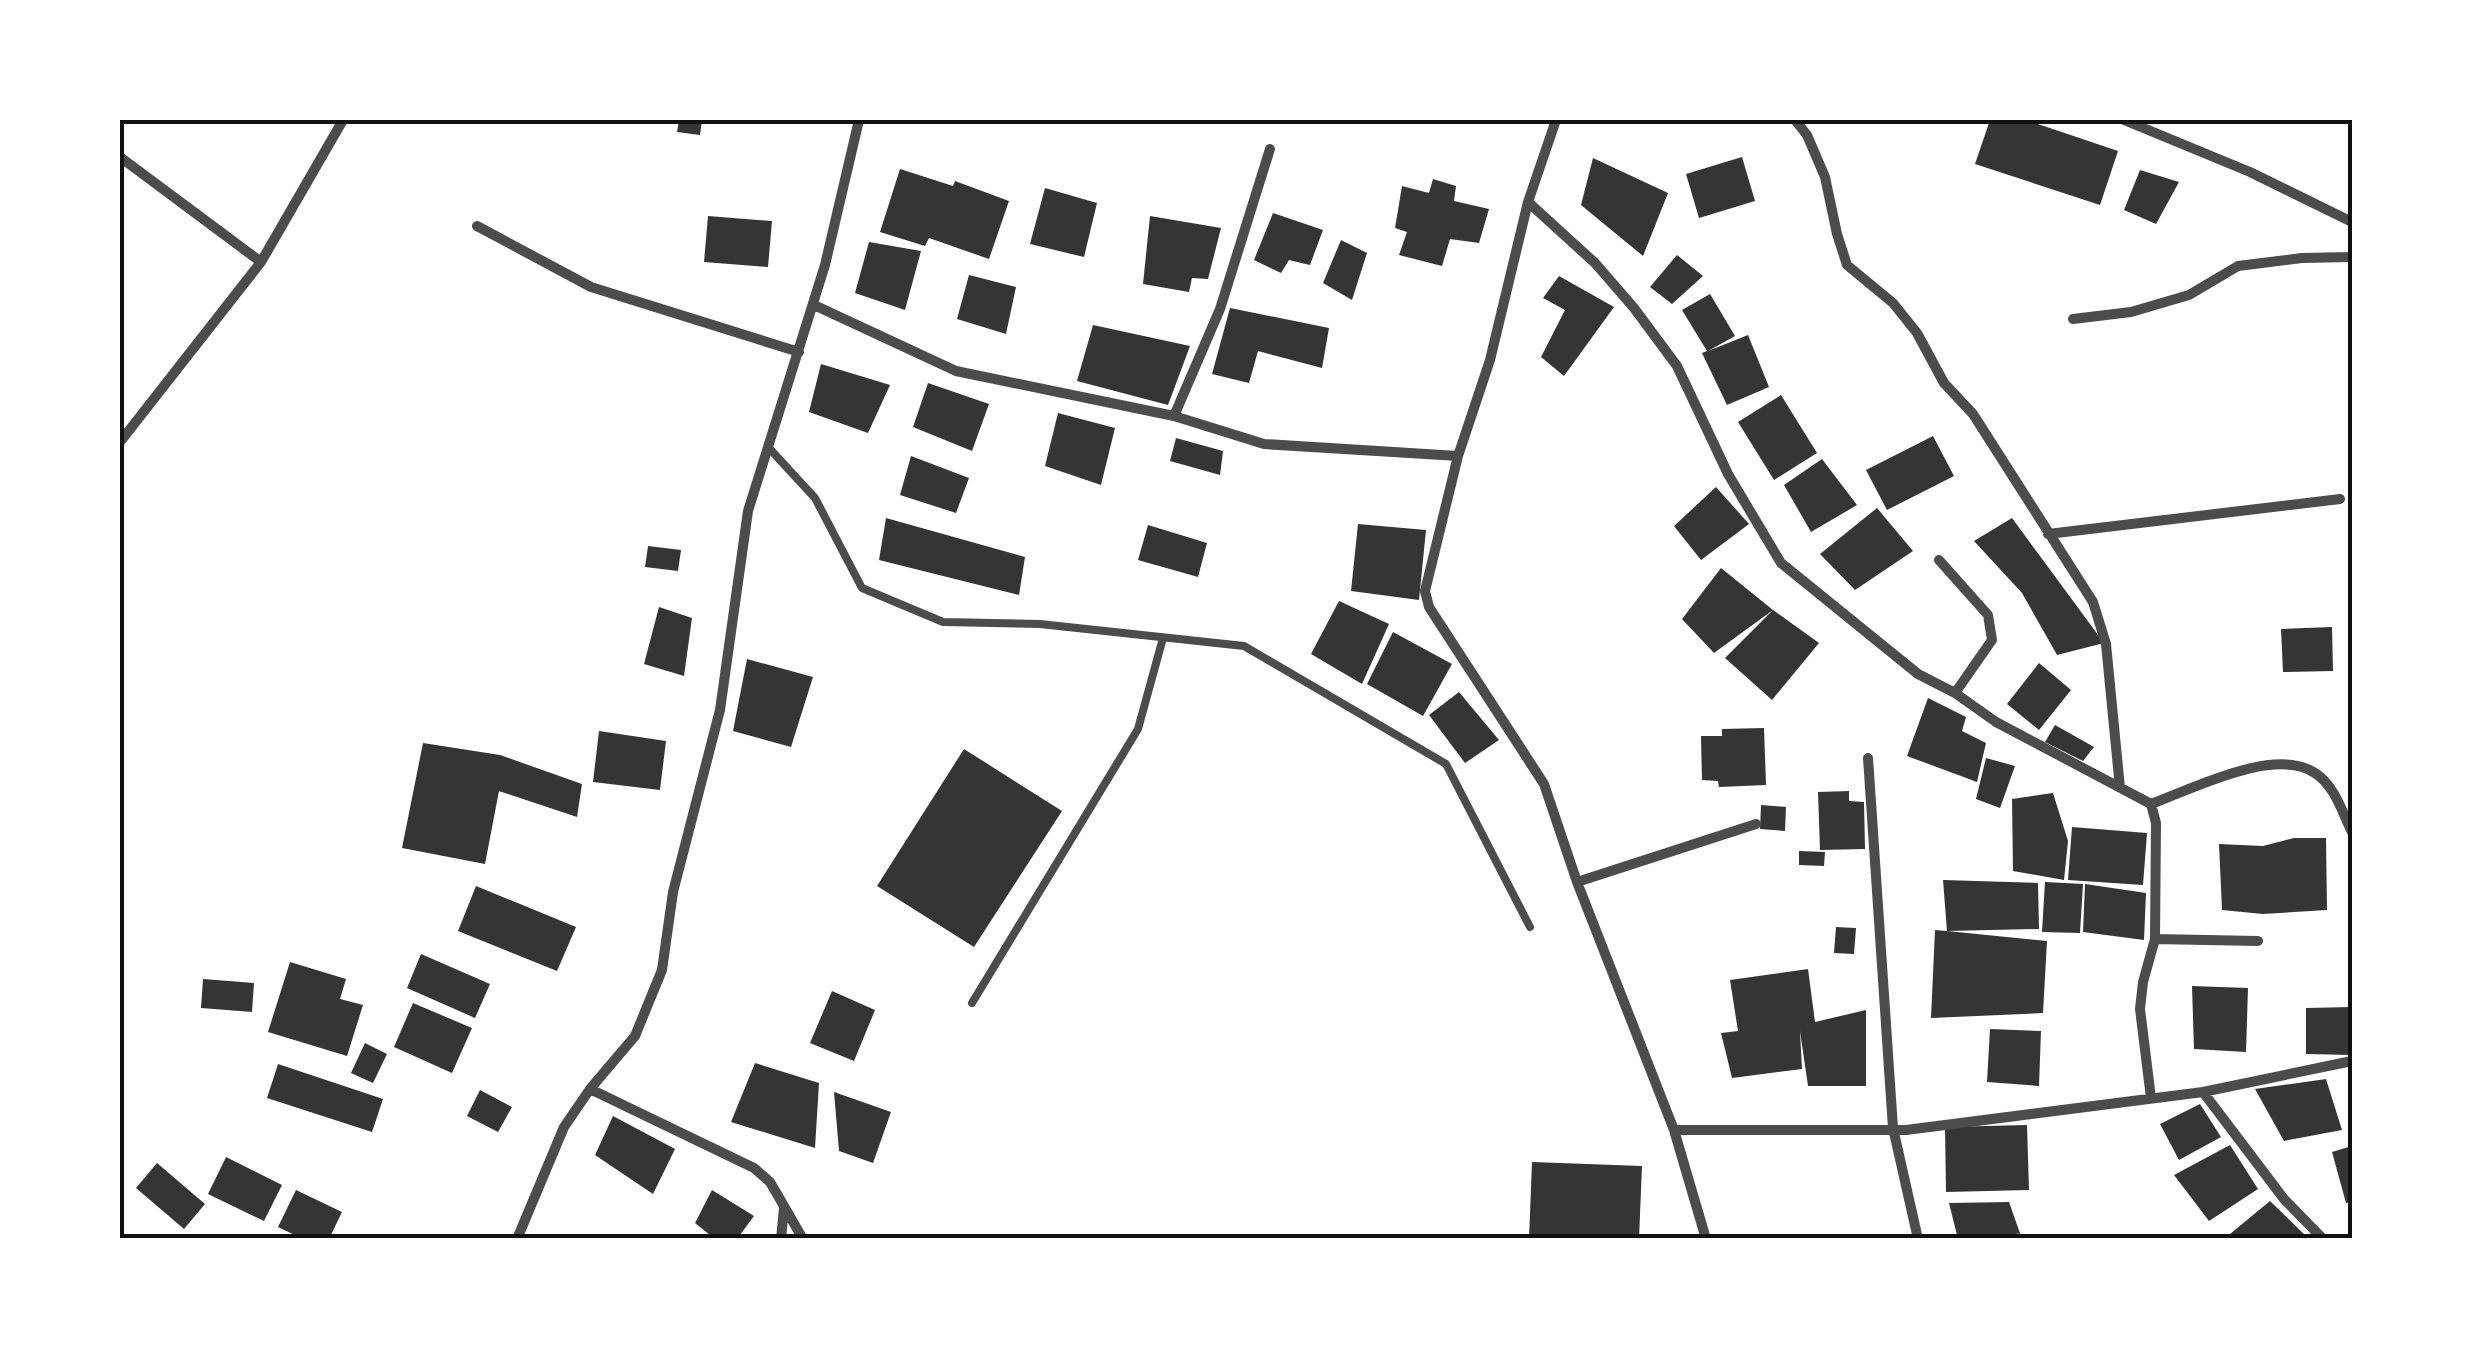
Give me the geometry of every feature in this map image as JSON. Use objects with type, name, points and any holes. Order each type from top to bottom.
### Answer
[{"type":"street","points":[[120,442],[261,262],[343,120]]},
{"type":"street","points":[[517,1239],[564,1126],[590,1088],[635,1036],[662,970],[674,892],[720,710],[748,511],[814,305],[860,120]]},
{"type":"street","points":[[1556,120],[1528,202],[1490,360],[1458,456],[1425,590],[1429,608],[1544,784],[1577,882],[1674,1130],[1706,1239]]},
{"type":"street","points":[[1795,120],[1807,135],[1825,177],[1847,265],[1893,302],[1917,332],[1944,382],[1973,414],[2093,602],[2106,644],[2120,788]]},
{"type":"street","points":[[2124,120],[2250,172],[2352,222]]},
{"type":"street","points":[[1174,416],[1220,309],[1270,149]]},
{"type":"street","points":[[120,157],[261,262]]},
{"type":"street","points":[[1528,202],[1596,263],[1676,366],[1728,474],[1781,563],[1918,674],[1955,693],[1996,722],[2151,804],[2256,766],[2284,764],[2313,771],[2331,787],[2352,832]]},
{"type":"street","points":[[477,226],[591,287],[799,352]]},
{"type":"street","points":[[2073,319],[2130,312],[2189,295],[2238,266],[2352,257]]},
{"type":"street","points":[[814,305],[956,372],[1174,416],[1264,444],[1458,456]]},
{"type":"street","points":[[2048,534],[2340,498]]},
{"type":"street","points":[[1939,560],[1988,616],[1992,640],[1955,693]]},
{"type":"street","points":[[1868,758],[1893,1128],[1918,1239]]},
{"type":"street","points":[[2151,804],[2156,824],[2154,939],[2140,1009],[2151,1098]]},
{"type":"street","points":[[1577,882],[1756,824]]},
{"type":"street","points":[[2154,939],[2258,941]]},
{"type":"street","points":[[1674,1130],[1906,1130],[2204,1092],[2352,1061]]},
{"type":"street","points":[[590,1088],[754,1168],[770,1182],[802,1239]]},
{"type":"street","points":[[2204,1092],[2284,1199],[2323,1239]]},
{"type":"street","points":[[781,1239],[784,1208]]},
{"type":"lane","points":[[768,447],[815,498],[862,588],[943,622],[1040,624],[1244,646],[1446,764],[1530,927]]},
{"type":"lane","points":[[972,1003],[1138,730],[1163,638]]},
{"type":"building","points":[[679,120],[702,120],[700,135],[677,132]]},
{"type":"building","points":[[1990,120],[2026,120],[2118,151],[2100,205],[1975,164]]},
{"type":"building","points":[[1742,157],[1755,201],[1699,218],[1686,174]]},
{"type":"building","points":[[1593,158],[1668,193],[1643,256],[1581,205]]},
{"type":"building","points":[[900,169],[953,186],[955,181],[1009,201],[989,259],[929,238],[925,246],[880,232]]},
{"type":"building","points":[[2140,170],[2179,182],[2156,224],[2124,210]]},
{"type":"building","points":[[1433,179],[1456,186],[1454,201],[1489,209],[1479,243],[1450,239],[1442,266],[1399,255],[1407,232],[1395,228],[1402,186],[1429,193]]},
{"type":"building","points":[[1045,188],[1097,203],[1084,257],[1030,244]]},
{"type":"building","points":[[1273,213],[1323,230],[1310,265],[1289,260],[1281,273],[1254,260]]},
{"type":"building","points":[[708,216],[772,221],[768,267],[704,262]]},
{"type":"building","points":[[1150,216],[1221,228],[1208,279],[1192,278],[1189,292],[1143,284]]},
{"type":"building","points":[[1341,240],[1367,253],[1352,300],[1323,283]]},
{"type":"building","points":[[869,242],[921,251],[905,310],[855,293]]},
{"type":"building","points":[[1677,255],[1703,276],[1672,304],[1650,287]]},
{"type":"building","points":[[969,275],[1016,287],[1006,334],[957,319]]},
{"type":"building","points":[[1559,276],[1614,307],[1564,376],[1541,357],[1565,310],[1543,298]]},
{"type":"building","points":[[1710,294],[1735,336],[1708,351],[1748,335],[1769,387],[1727,405],[1702,353],[1707,351],[1682,310]]},
{"type":"building","points":[[1230,308],[1329,328],[1322,368],[1258,351],[1249,383],[1212,374]]},
{"type":"building","points":[[1093,325],[1190,346],[1168,405],[1077,381]]},
{"type":"building","points":[[821,364],[890,385],[868,433],[809,412]]},
{"type":"building","points":[[928,383],[989,404],[972,451],[913,427]]},
{"type":"building","points":[[1781,395],[1817,453],[1774,480],[1738,422]]},
{"type":"building","points":[[1058,413],[1115,428],[1101,485],[1045,466]]},
{"type":"building","points":[[1933,436],[1954,476],[1887,510],[1866,470]]},
{"type":"building","points":[[1176,438],[1223,451],[1220,475],[1170,461]]},
{"type":"building","points":[[911,456],[969,478],[956,513],[900,495]]},
{"type":"building","points":[[1822,459],[1857,505],[1811,532],[1784,485]]},
{"type":"building","points":[[1716,487],[1749,524],[1701,560],[1674,526]]},
{"type":"building","points":[[1877,508],[1913,551],[1855,590],[1820,554]]},
{"type":"building","points":[[886,518],[1025,557],[1019,595],[879,560]]},
{"type":"building","points":[[2012,518],[2104,643],[2057,655],[2022,593],[1974,541]]},
{"type":"building","points":[[1358,524],[1426,530],[1419,600],[1351,591]]},
{"type":"building","points":[[1148,525],[1207,543],[1198,577],[1138,560]]},
{"type":"building","points":[[648,546],[681,550],[678,571],[645,567]]},
{"type":"building","points":[[1721,568],[1773,610],[1714,653],[1682,619]]},
{"type":"building","points":[[1339,601],[1389,624],[1362,684],[1311,654]]},
{"type":"building","points":[[659,607],[692,618],[684,676],[644,664]]},
{"type":"building","points":[[1773,610],[1819,643],[1772,700],[1725,658]]},
{"type":"building","points":[[2332,627],[2333,671],[2283,672],[2281,629]]},
{"type":"building","points":[[1393,632],[1452,664],[1423,716],[1367,684]]},
{"type":"building","points":[[747,659],[813,677],[791,747],[733,731]]},
{"type":"building","points":[[2039,663],[2071,690],[2039,730],[2007,704]]},
{"type":"building","points":[[1459,692],[1499,740],[1465,763],[1429,715]]},
{"type":"building","points":[[1928,698],[1966,717],[1962,731],[1986,743],[1977,782],[1907,756]]},
{"type":"building","points":[[2055,725],[2094,747],[2083,761],[2045,742]]},
{"type":"building","points":[[1764,728],[1766,785],[1719,787],[1718,781],[1702,780],[1701,736],[1722,736],[1722,729]]},
{"type":"building","points":[[599,731],[666,741],[660,790],[593,782]]},
{"type":"building","points":[[423,743],[500,755],[582,784],[577,817],[499,791],[485,864],[402,848]]},
{"type":"building","points":[[964,749],[1062,811],[974,947],[877,886]]},
{"type":"building","points":[[1986,758],[2015,766],[2000,808],[1976,799]]},
{"type":"building","points":[[1849,791],[1849,801],[1864,802],[1865,849],[1820,850],[1818,792]]},
{"type":"building","points":[[2053,793],[2068,841],[2064,880],[2013,871],[2012,799]]},
{"type":"building","points":[[1761,805],[1786,807],[1785,831],[1760,829]]},
{"type":"building","points":[[2072,827],[2147,833],[2143,885],[2068,880]]},
{"type":"building","points":[[2294,838],[2326,838],[2327,910],[2263,914],[2222,910],[2219,844],[2263,846]]},
{"type":"building","points":[[1799,851],[1825,852],[1824,866],[1799,865]]},
{"type":"building","points":[[1943,880],[2038,883],[2039,929],[1947,931]]},
{"type":"building","points":[[2045,882],[2083,884],[2080,933],[2042,932]]},
{"type":"building","points":[[2085,884],[2146,893],[2144,940],[2083,932]]},
{"type":"building","points":[[476,886],[576,927],[557,971],[458,931]]},
{"type":"building","points":[[1836,927],[1856,928],[1854,954],[1834,953]]},
{"type":"building","points":[[1935,930],[2047,941],[2043,1013],[1931,1018]]},
{"type":"building","points":[[421,954],[490,984],[475,1018],[407,988]]},
{"type":"building","points":[[290,962],[346,979],[340,999],[363,1005],[347,1056],[268,1032]]},
{"type":"building","points":[[1808,969],[1815,1022],[1866,1010],[1866,1086],[1808,1086],[1800,1031],[1802,1069],[1732,1078],[1721,1033],[1738,1031],[1730,980]]},
{"type":"building","points":[[203,979],[254,983],[252,1012],[201,1008]]},
{"type":"building","points":[[2192,986],[2248,988],[2246,1052],[2194,1049]]},
{"type":"building","points":[[832,991],[875,1010],[854,1061],[810,1043]]},
{"type":"building","points":[[413,1003],[472,1028],[452,1073],[394,1047]]},
{"type":"building","points":[[2352,1007],[2352,1055],[2306,1054],[2306,1008]]},
{"type":"building","points":[[1990,1029],[2041,1031],[2039,1086],[1987,1082]]},
{"type":"building","points":[[365,1043],[387,1054],[373,1083],[351,1073]]},
{"type":"building","points":[[755,1063],[819,1083],[815,1148],[731,1122]]},
{"type":"building","points":[[278,1064],[383,1099],[372,1132],[267,1098]]},
{"type":"building","points":[[2326,1079],[2342,1130],[2284,1141],[2255,1089]]},
{"type":"building","points":[[480,1090],[512,1107],[498,1132],[467,1116]]},
{"type":"building","points":[[834,1092],[891,1112],[873,1163],[839,1151]]},
{"type":"building","points":[[2200,1104],[2221,1137],[2179,1160],[2160,1124]]},
{"type":"building","points":[[613,1116],[675,1149],[653,1194],[595,1155]]},
{"type":"building","points":[[2027,1125],[2029,1190],[1946,1192],[1945,1127]]},
{"type":"building","points":[[2230,1145],[2258,1189],[2209,1221],[2174,1175]]},
{"type":"building","points":[[2352,1146],[2352,1202],[2346,1203],[2332,1152]]},
{"type":"building","points":[[226,1157],[282,1185],[264,1221],[208,1194]]},
{"type":"building","points":[[1532,1162],[1642,1166],[1639,1239],[1529,1239]]},
{"type":"building","points":[[157,1163],[205,1204],[184,1229],[136,1188]]},
{"type":"building","points":[[296,1190],[342,1212],[329,1239],[303,1239],[278,1227]]},
{"type":"building","points":[[712,1190],[754,1216],[737,1239],[715,1239],[695,1223]]},
{"type":"building","points":[[2270,1201],[2309,1239],[2224,1239]]},
{"type":"building","points":[[2009,1202],[2020,1233],[1994,1239],[1958,1239],[1949,1203]]}]
